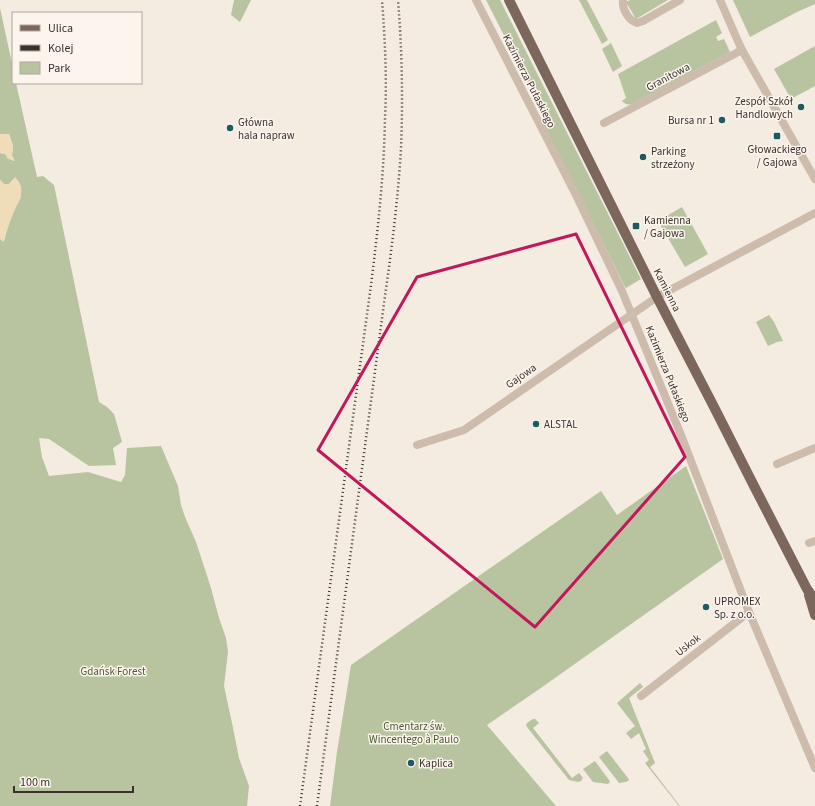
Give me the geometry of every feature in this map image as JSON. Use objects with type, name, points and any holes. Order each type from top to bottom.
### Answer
[{"type":"main road","name":"Kamienna","points":[[509,0],[754,486],[807,589],[815,600]]},
{"type":"main road","name":"Kamienna","points":[[807,589],[815,615]]},
{"type":"street","name":"Kazimierza Pułaskiego","points":[[476,0],[576,195],[622,290],[681,435],[749,612],[815,768]]},
{"type":"street","points":[[623,0],[622,5],[626,13],[631,20],[637,23],[680,0]]},
{"type":"street","points":[[720,0],[736,39],[815,179]]},
{"type":"street","name":"Granitowa","points":[[604,123],[742,50]]},
{"type":"street","points":[[658,297],[815,213]]},
{"type":"street","name":"Gajowa","points":[[417,445],[464,430],[632,313],[658,297]]},
{"type":"street","points":[[777,464],[815,448]]},
{"type":"street","name":"Uskok","points":[[641,696],[749,612]]},
{"type":"highlighted area","points":[[576,234],[685,457],[535,627],[318,450],[417,277]]},
{"type":"green space","points":[[234,0],[251,0],[240,22],[231,15]]},
{"type":"green space","points":[[486,0],[500,0],[641,279],[626,288],[541,121],[546,118]]},
{"type":"green space","points":[[579,0],[587,0],[608,40],[602,44]]},
{"type":"green space","points":[[630,0],[668,0],[636,19],[626,2]]},
{"type":"green space","points":[[733,0],[815,0],[815,4],[750,37]]},
{"type":"green space","name":"Gdańsk Forest","points":[[0,8],[12,63],[12,84],[16,84],[37,177],[43,176],[54,185],[99,402],[114,414],[122,442],[113,448],[116,465],[89,466],[49,439],[39,438],[42,457],[49,476],[88,472],[121,482],[125,475],[127,448],[161,446],[178,486],[181,505],[196,542],[226,638],[228,652],[224,686],[239,758],[249,786],[247,806],[0,806],[0,239],[4,241],[7,229],[20,198],[21,187],[15,178],[9,184],[4,184],[0,180],[0,153],[5,154],[14,161],[12,155],[13,146],[9,134],[0,134]]},
{"type":"green space","points":[[716,20],[722,33],[716,37],[718,41],[724,39],[730,52],[632,104],[626,104],[622,101],[626,98],[618,74]]},
{"type":"green space","points":[[611,43],[622,66],[613,72],[602,49]]},
{"type":"green space","points":[[815,46],[815,86],[791,99],[774,69]]},
{"type":"green space","points":[[682,207],[708,254],[685,267],[658,221]]},
{"type":"green space","points":[[769,315],[783,341],[768,346],[756,322]]},
{"type":"green space","name":"Cmentarz św. Wincentego à Paulo","points":[[686,466],[723,559],[487,725],[556,806],[330,806],[351,665],[601,491],[617,515]]},
{"type":"green space","points":[[640,683],[643,687],[629,698],[655,763],[650,767],[680,806],[645,763],[649,760],[643,751],[646,749],[639,733],[631,739],[626,733],[635,726],[617,703]]},
{"type":"green space","points":[[533,719],[539,723],[533,728],[572,778],[579,773],[583,778],[581,781],[578,782],[569,780],[527,727],[527,723]]},
{"type":"green space","points":[[607,751],[629,780],[619,783],[599,757]]},
{"type":"green space","points":[[595,761],[609,780],[610,782],[608,784],[593,782],[583,769]]},
{"type":"sand","points":[[0,134],[9,134],[13,146],[12,155],[15,161],[8,159],[5,154],[0,153]]},
{"type":"sand","points":[[15,177],[20,185],[21,196],[3,242],[0,239],[0,180],[4,184],[9,184]]},
{"type":"railway","points":[[300,806],[371,285],[378,222],[382,181],[386,103],[382,0]]},
{"type":"railway","points":[[317,806],[390,259],[396,204],[401,149],[402,112],[398,0]]},
{"type":"place","name":"Zespół Szkół Handlowych","points":[[801,107]]},
{"type":"place","name":"Bursa nr 1","points":[[722,120]]},
{"type":"place","name":"Główna hala napraw","points":[[230,128]]},
{"type":"place","name":"Głowackiego / Gajowa","points":[[777,136]]},
{"type":"place","name":"Parking strzeżony","points":[[643,157]]},
{"type":"place","name":"Kamienna / Gajowa","points":[[636,226]]},
{"type":"place","name":"ALSTAL","points":[[536,424]]},
{"type":"place","name":"UPROMEX Sp. z o.o.","points":[[706,607]]},
{"type":"place","name":"Kaplica","points":[[411,763]]}]
